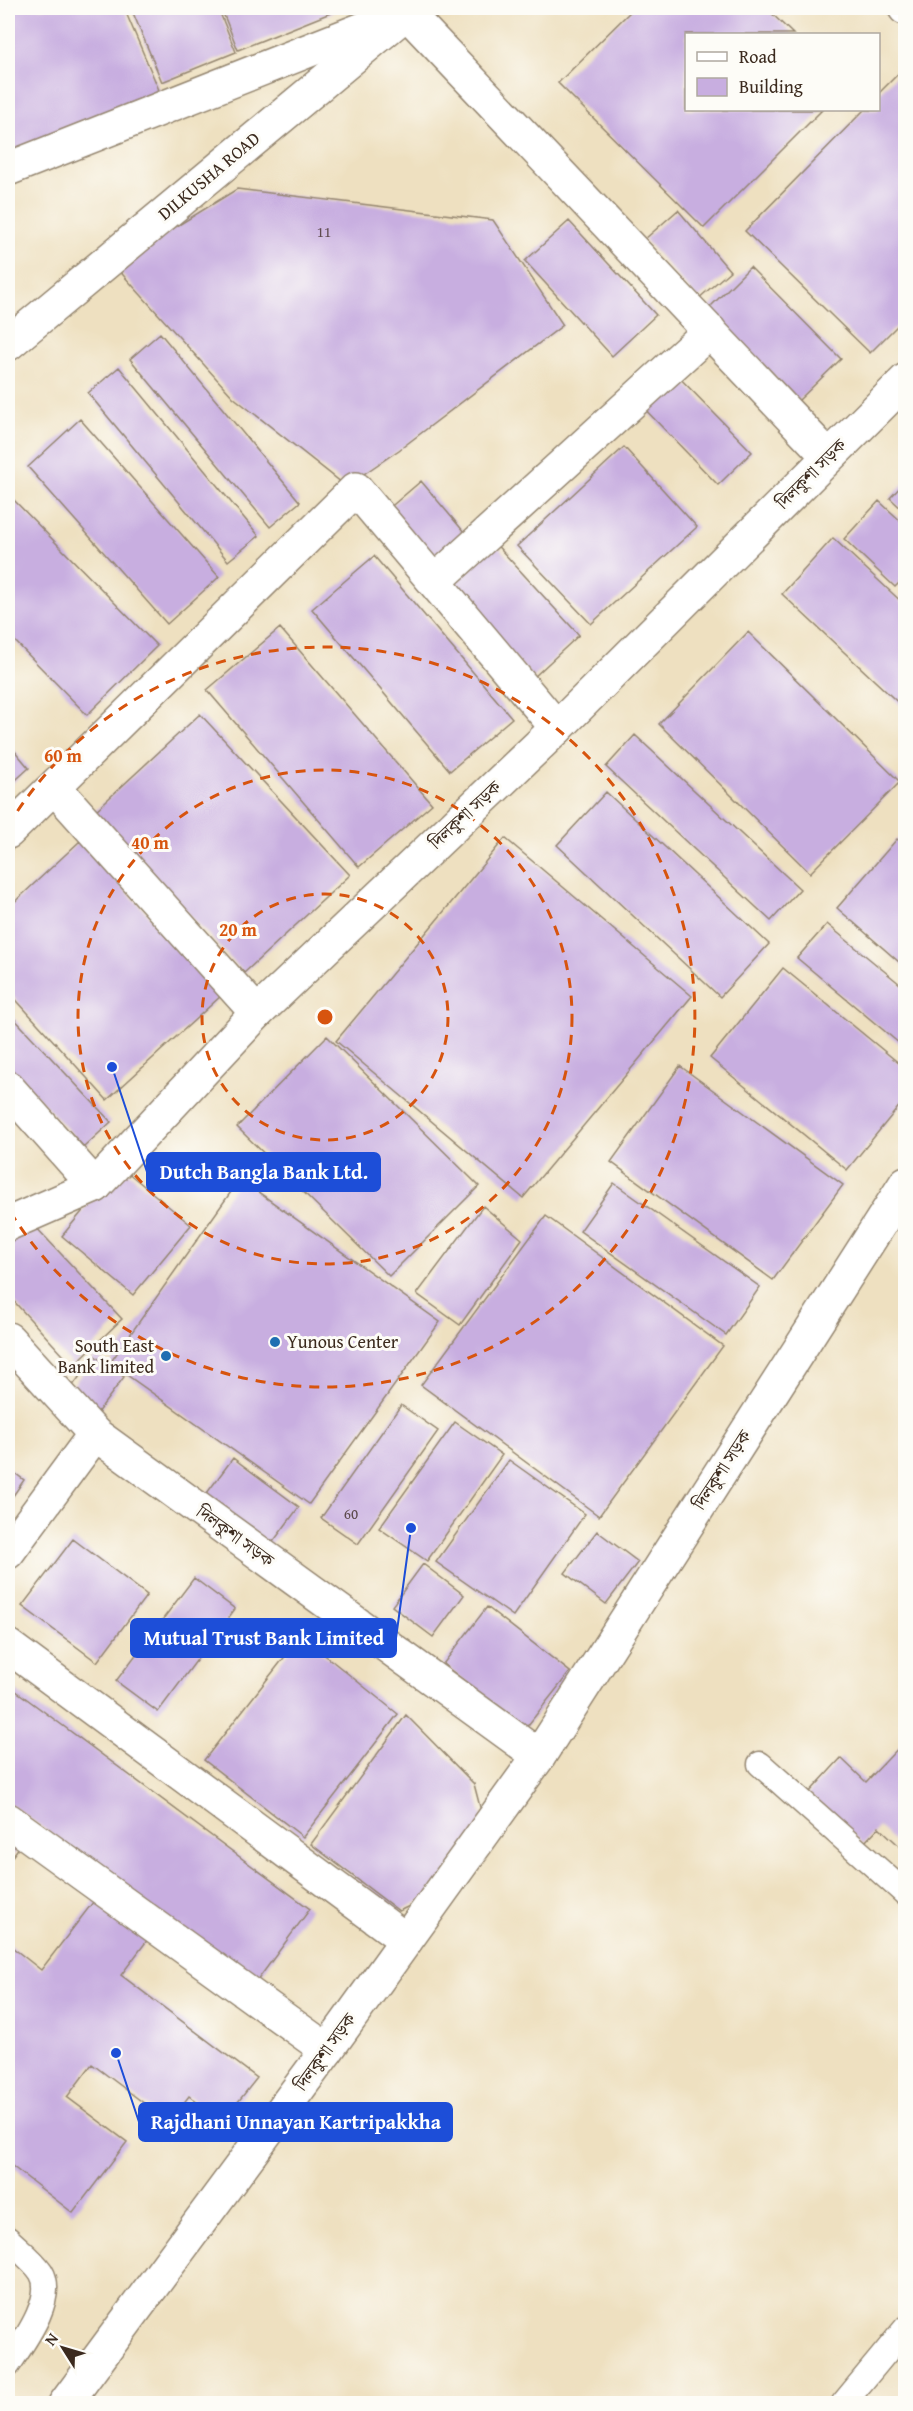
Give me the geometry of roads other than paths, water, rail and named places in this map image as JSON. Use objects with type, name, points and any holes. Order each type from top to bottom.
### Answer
[{"type":"street","points":[[8,169],[409,10],[828,456]]},
{"type":"street","name":"DILKUSHA ROAD","points":[[8,344],[409,10]]},
{"type":"street","points":[[434,582],[710,331]]},
{"type":"street","name":"দিলকুশা সড়ক","points":[[8,1224],[95,1186],[257,1013],[557,728],[906,380]]},
{"type":"street","points":[[8,832],[356,489],[557,728]]},
{"type":"street","points":[[54,787],[257,1013]]},
{"type":"street","points":[[8,1088],[95,1186]]},
{"type":"street","name":"দিলকুশা সড়ক","points":[[65,2403],[327,2050],[539,1756],[906,1183]]},
{"type":"street","name":"দিলকুশা সড়ক","points":[[8,1339],[95,1434],[539,1756]]},
{"type":"street","points":[[8,1552],[95,1434]]},
{"type":"street","points":[[8,1646],[406,1940]]},
{"type":"street","points":[[8,1820],[327,2050]]},
{"type":"lane","points":[[760,1764],[906,1894]]},
{"type":"lane","points":[[8,2239],[41,2272],[45,2287],[34,2328],[8,2365]]},
{"type":"lane","points":[[843,2403],[906,2328]]},
{"type":"place","name":"Dutch Bangla Bank Ltd.","points":[[112,1067]]},
{"type":"place","name":"Yunous Center","points":[[275,1342]]},
{"type":"place","name":"South East Bank limited","points":[[166,1356]]},
{"type":"place","name":"Mutual Trust Bank Limited","points":[[411,1528]]},
{"type":"place","name":"Rajdhani Unnayan Kartripakkha","points":[[116,2053]]}]
